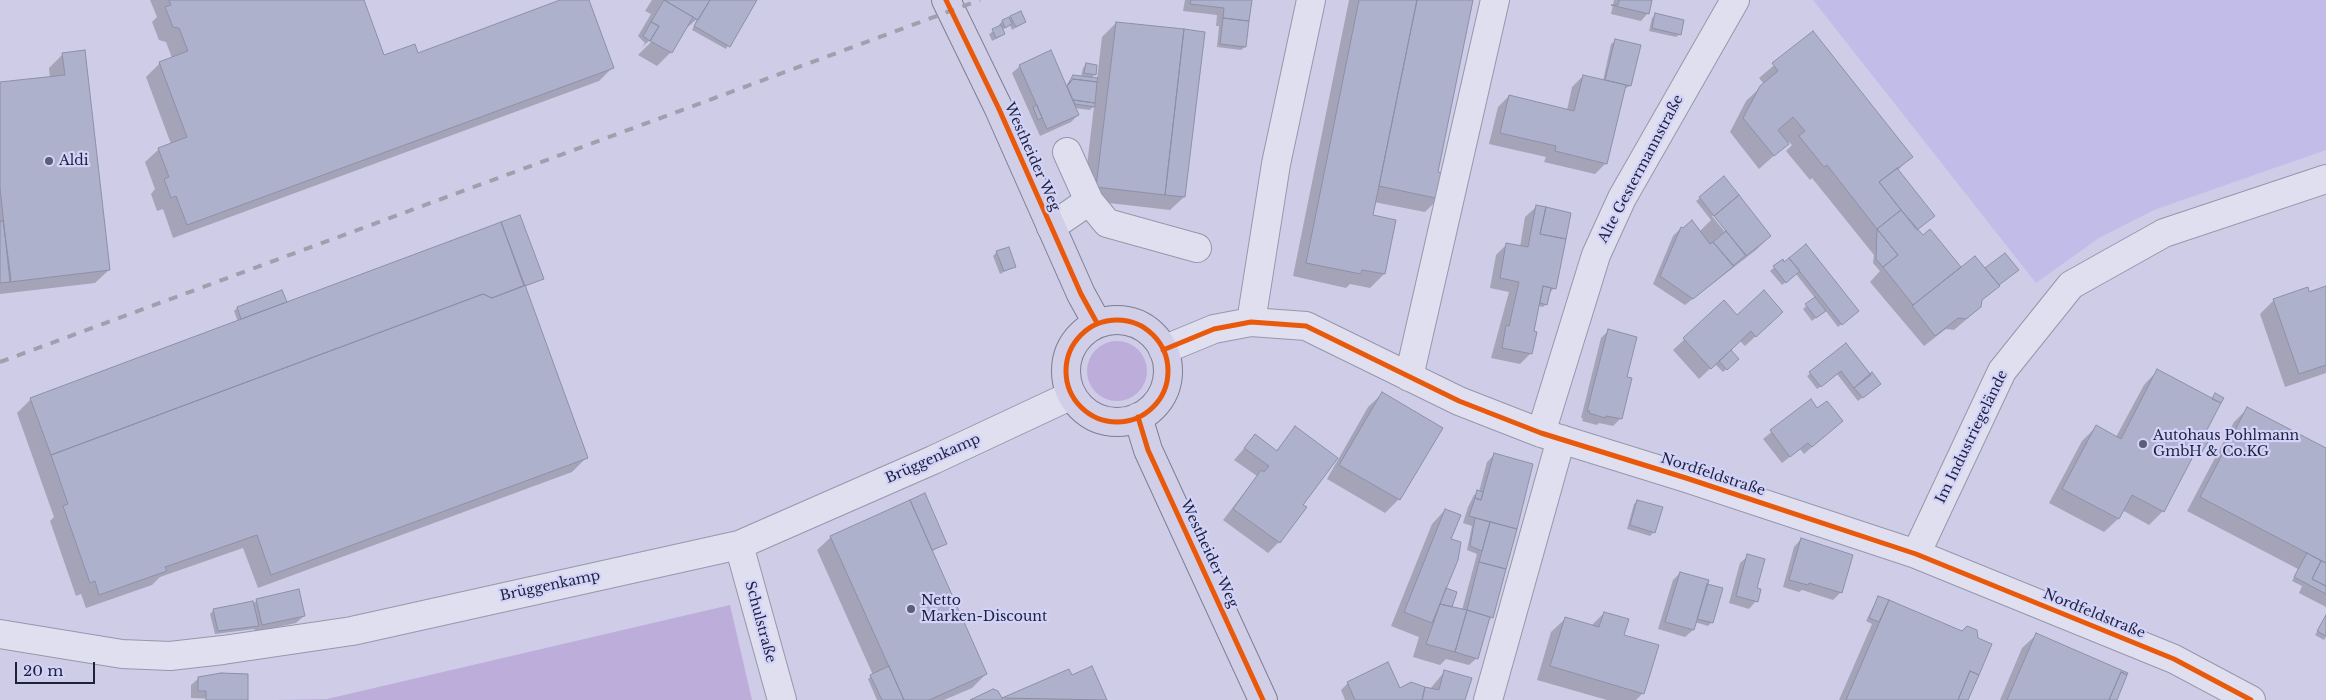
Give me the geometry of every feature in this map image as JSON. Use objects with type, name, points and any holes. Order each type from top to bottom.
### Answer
[{"type":"main road","name":"Westheider Weg","points":[[946,0],[999,110],[1050,228],[1097,324]]},
{"type":"main road","points":[[1112,320],[1135,324],[1155,337],[1163,350],[1167,363],[1164,389],[1158,400],[1138,417],[1123,421],[1108,421],[1093,416],[1081,407],[1072,395],[1066,379],[1066,362],[1072,346],[1082,333],[1097,324],[1112,320]]},
{"type":"main road","name":"Westheider Weg","points":[[1138,417],[1148,450],[1264,700]]},
{"type":"street","points":[[1251,322],[1276,164],[1311,0]]},
{"type":"street","points":[[1409,377],[1495,0]]},
{"type":"street","name":"Alte Gestermannstraße","points":[[1488,700],[1596,255],[1622,198],[1735,0]]},
{"type":"street","points":[[1067,152],[1089,201],[1107,223],[1197,248]]},
{"type":"street","name":"Im Industriegelände","points":[[1916,554],[2002,371],[2071,285],[2164,233],[2326,179]]},
{"type":"street","points":[[1050,228],[1089,201]]},
{"type":"street","name":"Nordfeldstraße","points":[[1163,350],[1214,329],[1251,322],[1306,326],[1459,402],[1551,436],[1916,554],[2174,659],[2251,700]]},
{"type":"street","name":"Brüggenkamp","points":[[0,634],[122,654],[170,656],[223,650],[352,631],[739,545],[934,460],[1072,395]]},
{"type":"street","name":"Schulstraße","points":[[739,545],[782,700]]},
{"type":"shaded area","points":[[1813,0],[2326,0],[2326,150],[2154,210],[2099,238],[2036,283]]},
{"type":"shaded area","points":[[1117,341],[1134,346],[1142,354],[1147,371],[1142,388],[1134,396],[1117,401],[1100,396],[1092,388],[1087,371],[1092,354],[1100,346]]},
{"type":"shaded area","points":[[730,605],[752,700],[276,700],[327,699]]},
{"type":"building","points":[[169,0],[364,0],[384,55],[415,44],[418,53],[560,0],[589,0],[614,68],[187,225],[176,196],[171,198],[164,179],[169,177],[158,148],[187,137],[159,62],[188,51],[179,28],[173,27],[165,7],[171,5]]},
{"type":"building","points":[[664,0],[693,17],[672,53],[650,41],[659,26],[651,22]]},
{"type":"building","points":[[664,0],[710,0],[698,20]]},
{"type":"building","points":[[710,0],[757,0],[730,47],[694,26]]},
{"type":"building","points":[[1191,0],[1252,0],[1249,21],[1223,18],[1224,8],[1190,4]]},
{"type":"building","points":[[1359,0],[1417,0],[1373,215],[1396,220],[1385,274],[1362,270],[1361,274],[1306,263]]},
{"type":"building","points":[[1417,0],[1473,0],[1438,172],[1446,174],[1440,199],[1379,186]]},
{"type":"building","points":[[1619,0],[1652,0],[1649,14],[1611,5],[1618,5]]},
{"type":"building","points":[[1021,11],[1026,22],[1016,27],[1010,16]]},
{"type":"building","points":[[1655,13],[1684,20],[1681,35],[1652,28]]},
{"type":"building","points":[[1009,17],[1012,24],[1005,28],[1002,20]]},
{"type":"building","points":[[1223,18],[1249,21],[1246,47],[1220,44]]},
{"type":"building","points":[[651,22],[659,26],[650,41],[643,36]]},
{"type":"building","points":[[1116,22],[1184,29],[1165,195],[1096,187]]},
{"type":"building","points":[[1001,25],[1005,34],[996,38],[992,29]]},
{"type":"building","points":[[1184,29],[1205,32],[1185,197],[1165,195]]},
{"type":"building","points":[[1813,31],[1913,157],[1879,182],[1901,210],[1877,229],[1827,165],[1824,167],[1799,136],[1805,131],[1793,117],[1778,130],[1789,144],[1774,156],[1743,118],[1760,86],[1778,71],[1772,63]]},
{"type":"building","points":[[1615,39],[1641,45],[1631,86],[1605,80]]},
{"type":"building","name":"Aldi","points":[[85,50],[110,270],[10,282],[0,188],[0,82],[65,75],[62,53]]},
{"type":"building","points":[[1051,50],[1079,115],[1047,129],[1019,65]]},
{"type":"building","points":[[1086,63],[1097,65],[1096,75],[1084,73]]},
{"type":"building","points":[[1073,75],[1098,78],[1097,82],[1073,79],[1067,86]]},
{"type":"building","points":[[1583,75],[1626,85],[1607,164],[1555,151],[1556,146],[1500,133],[1509,95],[1574,111]]},
{"type":"building","points":[[1073,79],[1097,82],[1095,103],[1073,100],[1067,86]]},
{"type":"building","points":[[1073,100],[1095,103],[1095,107],[1075,104]]},
{"type":"building","points":[[1037,105],[1042,118],[1038,120],[1033,107]]},
{"type":"building","points":[[1897,168],[1935,216],[1917,230],[1879,182]]},
{"type":"building","points":[[1724,176],[1739,195],[1714,216],[1699,197]]},
{"type":"building","points":[[1739,195],[1771,236],[1746,256],[1714,216]]},
{"type":"building","points":[[1536,205],[1546,207],[1540,234],[1566,239],[1556,289],[1543,286],[1534,331],[1537,332],[1532,354],[1502,348],[1506,325],[1509,326],[1519,282],[1500,278],[1506,243],[1528,247]]},
{"type":"building","points":[[1546,207],[1571,213],[1566,239],[1540,234]]},
{"type":"building","points":[[1901,210],[1923,235],[1930,229],[1961,267],[1913,305],[1883,267],[1898,255],[1877,229]]},
{"type":"building","points":[[520,215],[544,279],[525,286],[501,222]]},
{"type":"building","points":[[1692,220],[1710,244],[1713,242],[1734,266],[1693,299],[1660,276],[1681,227],[1683,228]]},
{"type":"building","points":[[0,221],[3,221],[11,279],[10,282],[0,283]]},
{"type":"building","points":[[501,222],[524,286],[492,298],[483,294],[51,455],[30,398]]},
{"type":"building","points":[[1877,229],[1898,255],[1883,267],[1876,259]]},
{"type":"building","points":[[1726,231],[1746,255],[1733,266],[1713,242]]},
{"type":"building","points":[[1806,244],[1859,311],[1842,325],[1789,258]]},
{"type":"building","points":[[1009,247],[1016,267],[1004,271],[996,251]]},
{"type":"building","points":[[2005,253],[2019,270],[1999,285],[1985,268]]},
{"type":"building","points":[[1975,256],[2000,286],[1982,300],[1981,307],[1966,319],[1958,318],[1935,336],[1912,306]]},
{"type":"building","points":[[1789,258],[1800,271],[1786,283],[1773,266],[1783,259],[1784,262]]},
{"type":"building","points":[[525,285],[588,458],[271,575],[257,535],[165,567],[167,571],[99,595],[95,581],[90,583],[63,506],[68,504],[51,455],[483,294],[492,298]]},
{"type":"building","points":[[1543,286],[1551,288],[1547,305],[1540,303]]},
{"type":"building","points":[[2326,286],[2326,365],[2299,374],[2273,299],[2308,287],[2309,292]]},
{"type":"building","points":[[282,290],[287,302],[241,319],[237,307]]},
{"type":"building","points":[[1764,290],[1783,312],[1756,337],[1751,331],[1711,369],[1683,338],[1724,300],[1737,315]]},
{"type":"building","points":[[1815,297],[1826,311],[1816,318],[1805,304]]},
{"type":"building","points":[[1608,329],[1637,337],[1627,377],[1632,378],[1622,419],[1606,416],[1605,418],[1587,411]]},
{"type":"building","points":[[1846,343],[1871,375],[1854,388],[1841,371],[1821,387],[1809,372]]},
{"type":"building","points":[[1731,350],[1739,359],[1727,370],[1719,361]]},
{"type":"building","name":"Autohaus Pohlmann GmbH & Co.KG","points":[[2157,369],[2221,403],[2164,512],[2132,495],[2119,519],[2062,489],[2096,425],[2121,439]]},
{"type":"building","points":[[1872,372],[1881,384],[1863,398],[1854,388]]},
{"type":"building","points":[[1382,392],[1443,428],[1400,500],[1339,465]]},
{"type":"building","points":[[2215,393],[2224,398],[2221,403],[2212,399]]},
{"type":"building","points":[[1811,399],[1817,408],[1827,401],[1843,421],[1812,447],[1808,443],[1790,457],[1770,430]]},
{"type":"building","points":[[2247,407],[2326,448],[2326,563],[2200,497]]},
{"type":"building","points":[[1295,426],[1338,458],[1303,505],[1307,507],[1280,543],[1233,509],[1261,470],[1264,472],[1269,466],[1244,448],[1255,434],[1277,451]]},
{"type":"building","points":[[2203,439],[2208,442],[2202,452],[2197,449]]},
{"type":"building","points":[[1494,453],[1533,464],[1517,529],[1469,516],[1475,498],[1481,500]]},
{"type":"building","points":[[1477,490],[1483,492],[1481,500],[1475,498]]},
{"type":"building","points":[[925,493],[947,544],[932,550],[910,500]]},
{"type":"building","name":"Netto Marken-Discount","points":[[910,500],[987,674],[929,700],[904,700],[830,536]]},
{"type":"building","points":[[1637,500],[1663,507],[1655,533],[1630,525]]},
{"type":"building","points":[[1445,509],[1461,515],[1451,539],[1461,542],[1458,560],[1432,623],[1404,612]]},
{"type":"building","points":[[1475,518],[1490,522],[1482,551],[1470,546]]},
{"type":"building","points":[[1490,522],[1517,529],[1506,569],[1479,562]]},
{"type":"building","points":[[1801,538],[1853,555],[1842,593],[1809,583],[1808,585],[1789,580]]},
{"type":"building","points":[[2307,553],[2321,561],[2312,579],[2326,586],[2326,594],[2294,577]]},
{"type":"building","points":[[1747,554],[1765,559],[1757,588],[1761,589],[1758,602],[1736,596]]},
{"type":"building","points":[[2321,561],[2326,563],[2326,586],[2312,579]]},
{"type":"building","points":[[1479,562],[1506,569],[1493,618],[1467,610]]},
{"type":"building","points":[[1680,572],[1709,580],[1694,630],[1665,622]]},
{"type":"building","points":[[1707,584],[1723,588],[1713,623],[1697,619]]},
{"type":"building","points":[[1446,588],[1457,592],[1452,607],[1440,604]]},
{"type":"building","points":[[299,589],[305,616],[262,625],[256,599]]},
{"type":"building","points":[[1878,596],[1889,600],[1879,622],[1869,618]]},
{"type":"building","points":[[1889,600],[1962,631],[1967,626],[1977,630],[1978,638],[1992,644],[1979,675],[1970,671],[1958,700],[1846,700]]},
{"type":"building","points":[[253,601],[259,626],[218,631],[213,609]]},
{"type":"building","points":[[1440,604],[1467,610],[1455,652],[1426,644]]},
{"type":"building","points":[[1467,610],[1490,617],[1478,659],[1455,652]]},
{"type":"building","points":[[1604,612],[1629,619],[1624,635],[1659,645],[1644,694],[1550,666],[1565,617],[1599,627]]},
{"type":"building","points":[[2326,615],[2326,636],[2317,631]]},
{"type":"building","points":[[2036,633],[2128,673],[2127,675],[2121,672],[2109,700],[2007,700]]},
{"type":"building","points":[[1388,662],[1400,688],[1411,682],[1425,687],[1422,700],[1355,700],[1347,682]]},
{"type":"building","points":[[889,666],[904,700],[882,700],[870,675]]},
{"type":"building","points":[[1092,666],[1107,700],[1002,698],[1069,669],[1072,675]]},
{"type":"building","points":[[1444,670],[1472,678],[1465,700],[1422,700],[1425,687],[1439,690]]},
{"type":"building","points":[[1970,671],[1979,675],[1968,700],[1958,700]]},
{"type":"building","points":[[2121,672],[2127,675],[2117,700],[2109,700]]},
{"type":"building","points":[[221,673],[248,674],[248,700],[206,700],[206,691],[198,691],[198,677]]},
{"type":"building","points":[[993,689],[998,691],[1003,700],[970,700]]},
{"type":"railway","points":[[0,362],[980,0]]},
{"type":"cycle path","points":[[946,0],[999,109],[1081,294],[1097,323]]},
{"type":"cycle path","points":[[1117,320],[1136,324],[1153,335],[1164,352],[1168,371],[1164,390],[1153,407],[1136,418],[1117,422],[1098,418],[1081,407],[1070,390],[1066,371],[1070,352],[1081,335],[1098,324],[1117,320]]},
{"type":"cycle path","points":[[1163,350],[1214,329],[1251,322],[1306,326],[1459,401],[1541,433],[1686,478],[1916,554],[2174,659],[2251,700]]},
{"type":"cycle path","points":[[1138,417],[1148,450],[1263,700]]},
{"type":"place","name":"Aldi","points":[[49,161]]},
{"type":"place","name":"Autohaus Pohlmann GmbH & Co.KG","points":[[2143,444]]},
{"type":"place","name":"Netto Marken-Discount","points":[[911,609]]}]
